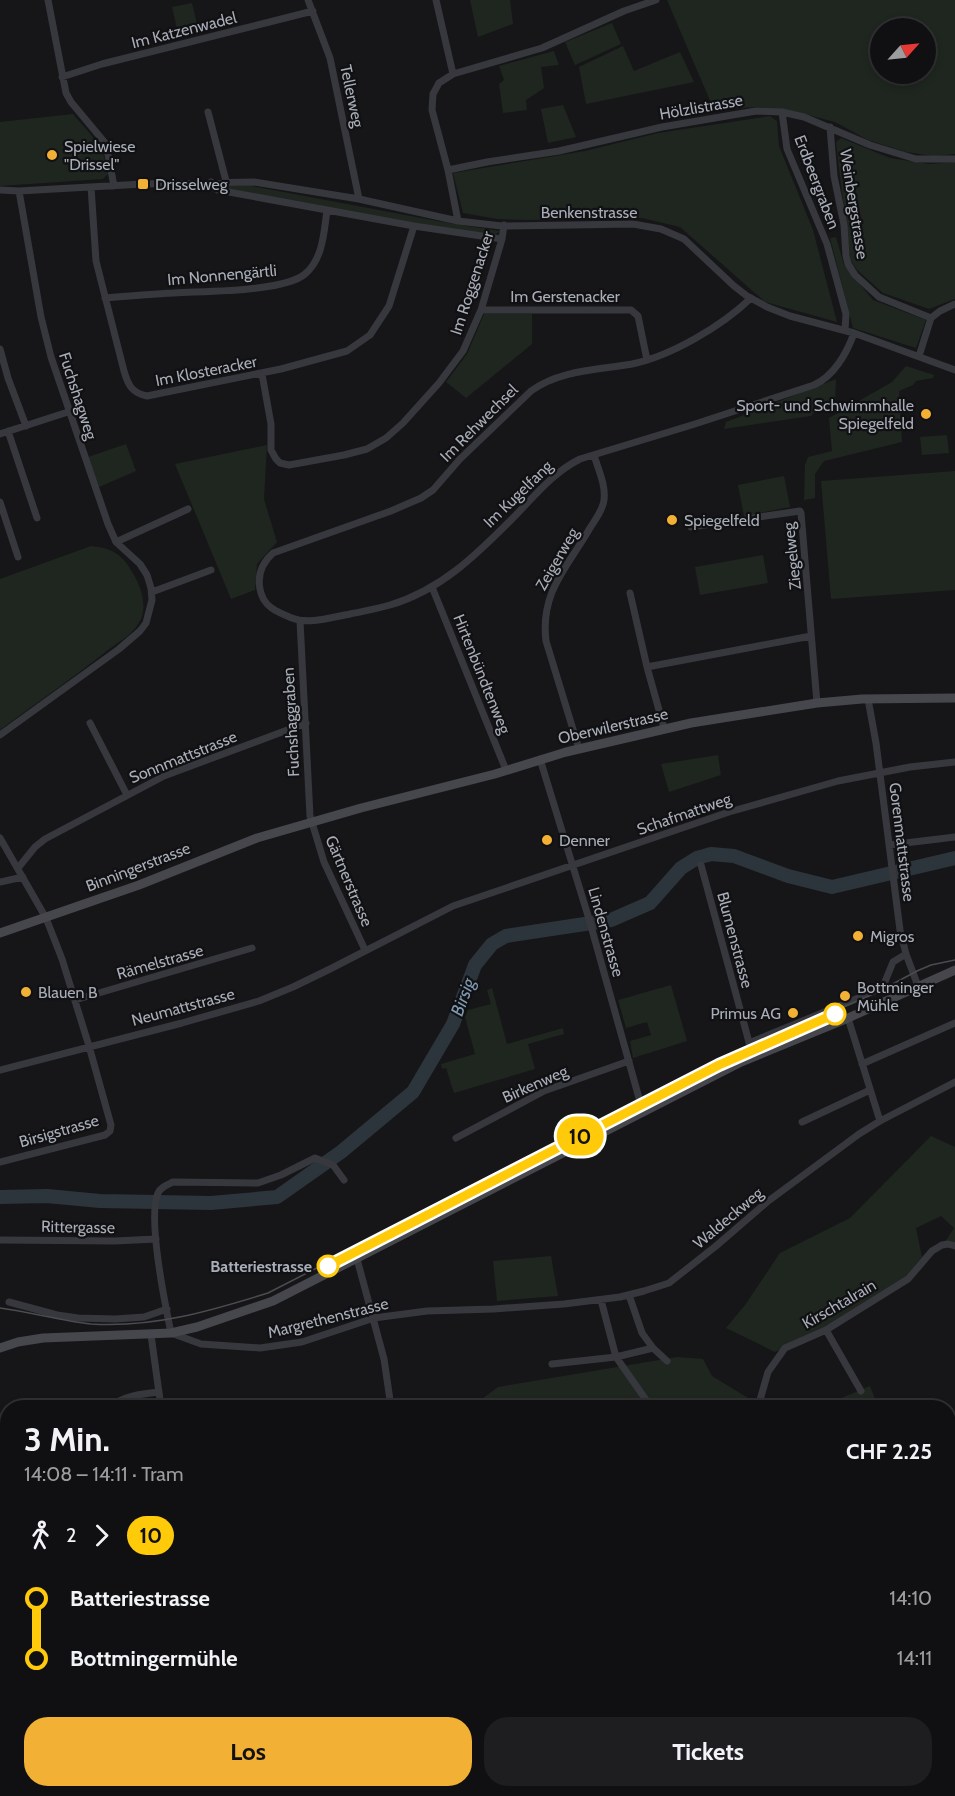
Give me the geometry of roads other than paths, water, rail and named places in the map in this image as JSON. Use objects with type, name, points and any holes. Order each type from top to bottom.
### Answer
[{"type":"main road","name":"Oberwilerstrasse","points":[[286,829],[447,787],[579,748],[664,728],[817,703],[868,699],[955,698]]},
{"type":"main road","name":"Binningerstrasse","points":[[0,933],[139,885],[228,848],[286,829]]},
{"type":"main road","points":[[0,1348],[43,1338],[171,1333],[197,1327],[273,1301],[753,1057],[955,970]]},
{"type":"street","points":[[48,0],[66,93],[106,144],[114,186]]},
{"type":"street","name":"Tellerweg","points":[[309,0],[330,58],[359,200]]},
{"type":"street","points":[[436,0],[453,74]]},
{"type":"street","points":[[458,221],[448,170],[432,110],[433,94],[439,83],[453,74],[542,48],[624,11],[656,0]]},
{"type":"street","name":"Im Katzenwadel","points":[[62,77],[102,64],[313,11]]},
{"type":"street","name":"Hölzlistrasse","points":[[448,170],[559,151],[662,126],[756,111],[782,112],[804,117],[870,145],[914,159],[955,159]]},
{"type":"street","points":[[208,112],[226,182]]},
{"type":"street","name":"Erdbeergraben","points":[[782,112],[785,140],[790,158],[830,255],[846,314],[845,330]]},
{"type":"street","name":"Weinbergstrasse","points":[[830,127],[834,176],[844,225],[848,264],[855,275],[879,297],[931,318]]},
{"type":"street","name":"Benkenstrasse","points":[[211,182],[218,190],[414,226],[502,239]]},
{"type":"street","name":"Benkenstrasse","points":[[0,190],[254,182],[359,200],[458,221],[504,225],[633,224],[661,229],[684,239],[734,286],[767,307],[790,316],[854,333],[955,370]]},
{"type":"street","name":"Im Klosteracker","points":[[91,187],[94,250],[127,382],[135,393],[147,396],[262,374],[347,351],[370,334],[389,306],[414,226]]},
{"type":"street","name":"Fuchshagweg","points":[[19,191],[41,317],[68,412],[116,542],[140,564],[147,575],[152,592]]},
{"type":"street","name":"Im Nonnengärtli","points":[[105,298],[244,289],[294,281],[305,275],[314,265],[320,250],[327,210]]},
{"type":"street","name":"Im Roggenacker","points":[[262,374],[270,424],[271,450],[280,463],[289,465],[344,456],[367,449],[390,435],[439,383],[463,351],[481,310],[504,225]]},
{"type":"street","name":"Im Rehwechsel","points":[[262,598],[259,580],[261,568],[273,553],[422,498],[433,490],[460,459],[542,383],[559,376],[662,356],[738,310],[751,298]]},
{"type":"street","points":[[919,356],[931,318],[955,304]]},
{"type":"street","name":"Im Gerstenacker","points":[[481,310],[631,310],[638,316],[647,360]]},
{"type":"street","name":"Im Kugelfang","points":[[262,598],[274,610],[300,621],[330,618],[389,606],[432,587],[458,570],[565,467],[580,459],[819,383],[838,364],[854,333]]},
{"type":"street","points":[[0,349],[26,426]]},
{"type":"street","points":[[0,434],[68,412]]},
{"type":"street","points":[[8,431],[37,518]]},
{"type":"street","name":"Zeigerweg","points":[[579,748],[546,641],[544,622],[549,597],[562,571],[589,531],[604,501],[604,490],[594,455]]},
{"type":"street","points":[[0,502],[18,557]]},
{"type":"street","points":[[116,542],[188,510]]},
{"type":"street","name":"Ziegelweg","points":[[691,527],[800,511],[817,703]]},
{"type":"street","points":[[0,735],[140,631],[151,609],[152,592],[211,570]]},
{"type":"street","name":"Hirtenbündtenweg","points":[[432,587],[506,770]]},
{"type":"street","points":[[630,592],[664,728]]},
{"type":"street","name":"Fuchshaggraben","points":[[300,621],[308,804],[311,821]]},
{"type":"street","points":[[647,667],[811,636]]},
{"type":"street","name":"Gorenmattstrasse","points":[[868,699],[900,930],[918,986]]},
{"type":"street","points":[[90,723],[127,795]]},
{"type":"street","name":"Sonnmattstrasse","points":[[18,868],[35,847],[45,839],[164,776],[306,723]]},
{"type":"street","name":"Lindenstrasse","points":[[540,759],[644,1112]]},
{"type":"street","name":"Schafmattweg","points":[[365,950],[453,906],[772,799],[838,781],[955,762]]},
{"type":"street","name":"Gärtnerstrasse","points":[[311,821],[324,862],[365,950]]},
{"type":"street","points":[[889,844],[955,837]]},
{"type":"street","points":[[0,838],[46,918],[62,959],[89,1046]]},
{"type":"street","name":"Blumenstrasse","points":[[701,865],[753,1057]]},
{"type":"street","points":[[0,882],[23,877]]},
{"type":"street","name":"Rämelstrasse","points":[[75,1000],[252,948]]},
{"type":"street","name":"Neumattstrasse","points":[[0,1070],[259,1001],[293,987],[365,950]]},
{"type":"street","points":[[749,1043],[856,999],[884,984],[893,962],[906,954]]},
{"type":"street","points":[[848,1018],[880,1121]]},
{"type":"street","points":[[861,1064],[955,1023]]},
{"type":"street","name":"Birsigstrasse","points":[[0,1162],[105,1135],[110,1131],[111,1125],[89,1046]]},
{"type":"street","name":"Birkenweg","points":[[456,1138],[544,1091],[629,1061]]},
{"type":"street","name":"Waldeckweg","points":[[494,1309],[601,1300],[629,1295],[669,1283],[767,1202],[859,1134],[955,1083]]},
{"type":"street","points":[[802,1122],[870,1090]]},
{"type":"street","points":[[171,1333],[153,1217],[158,1194],[162,1188],[172,1182],[258,1183],[281,1176],[315,1158],[333,1165],[344,1180]]},
{"type":"street","name":"Rittergasse","points":[[0,1240],[156,1239]]},
{"type":"street","name":"Kirschtalrain","points":[[760,1400],[768,1372],[785,1348],[826,1330],[908,1279],[932,1251],[942,1245],[955,1246]]},
{"type":"street","points":[[357,1259],[384,1359],[390,1400]]},
{"type":"street","points":[[629,1295],[642,1333],[667,1361]]},
{"type":"street","points":[[601,1300],[616,1357],[646,1400]]},
{"type":"street","points":[[9,1302],[57,1315],[87,1318],[144,1317],[167,1309]]},
{"type":"street","name":"Margrethenstrasse","points":[[171,1333],[201,1344],[257,1348],[302,1342],[374,1318],[427,1311],[494,1309]]},
{"type":"street","points":[[826,1330],[861,1391]]},
{"type":"street","points":[[151,1335],[161,1400]]},
{"type":"street","points":[[552,1364],[616,1357],[653,1348]]},
{"type":"street","points":[[118,1400],[137,1394],[159,1392]]},
{"type":"waterway","name":"Birsig","points":[[0,1197],[47,1196],[100,1201],[211,1203],[277,1197],[341,1152],[413,1092],[453,1024],[475,965],[492,944],[506,936],[611,920],[650,903],[681,868],[697,858],[711,854],[734,856],[788,876],[832,887],[955,858]]},
{"type":"tram line","points":[[0,1308],[68,1321],[114,1325],[181,1317],[268,1293],[738,1052],[876,993],[931,965],[955,960]]},
{"type":"tram line","name":"10","points":[[328,1266],[719,1065],[835,1014]]},
{"type":"place","name":"Spielwiese \"Drissel\"","points":[[52,155]]},
{"type":"place","name":"Drisselweg","points":[[143,184]]},
{"type":"place","name":"Sport- und Schwimmhalle Spiegelfeld","points":[[926,414]]},
{"type":"place","name":"Spiegelfeld","points":[[672,520]]},
{"type":"place","name":"Denner","points":[[547,840]]},
{"type":"place","name":"Migros","points":[[858,936]]},
{"type":"place","name":"Blauen B","points":[[26,992]]},
{"type":"place","name":"Bottminger Mühle","points":[[845,996]]},
{"type":"place","name":"Primus AG","points":[[793,1013]]},
{"type":"place","name":"Batteriestrasse","points":[[328,1266]]}]
